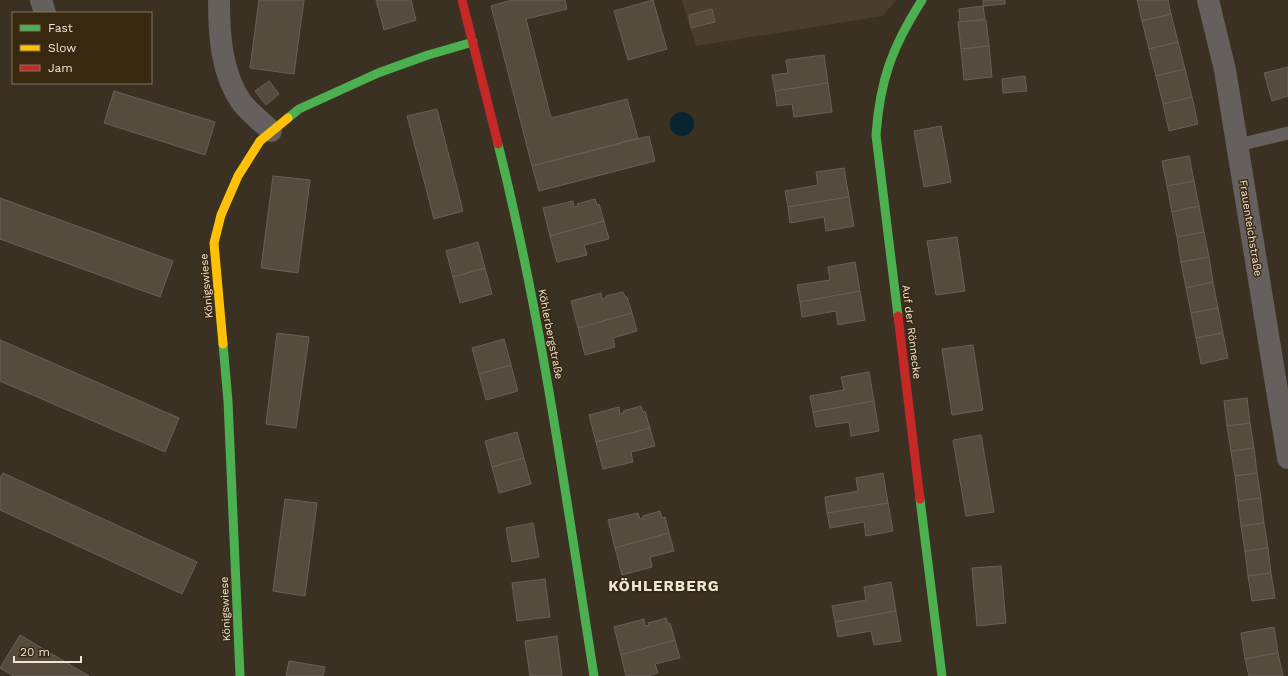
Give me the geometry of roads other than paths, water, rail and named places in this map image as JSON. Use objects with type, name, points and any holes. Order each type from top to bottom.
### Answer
[{"type":"street","points":[[41,0],[45,12]]},
{"type":"street","points":[[219,0],[220,35],[224,62],[231,81],[242,103],[271,131]]},
{"type":"street","name":"Köhlerbergstraße","points":[[462,0],[513,204],[542,346],[594,676]]},
{"type":"street","name":"Auf der Rönnecke","points":[[922,0],[907,22],[892,49],[883,80],[878,106],[876,135],[942,676]]},
{"type":"street","name":"Frauenteichstraße","points":[[1208,0],[1225,70],[1288,458]]},
{"type":"street","name":"Königswiese","points":[[240,676],[228,401],[214,242],[221,215],[238,176],[260,141],[299,109],[350,85],[428,55],[473,42]]},
{"type":"lane","points":[[1238,146],[1288,133]]},
{"type":"water","points":[[682,112],[691,115],[694,124],[691,133],[682,136],[673,133],[670,124],[673,115]]},
{"type":"district","name":"KÖHLERBERG","points":[[664,586]]}]
